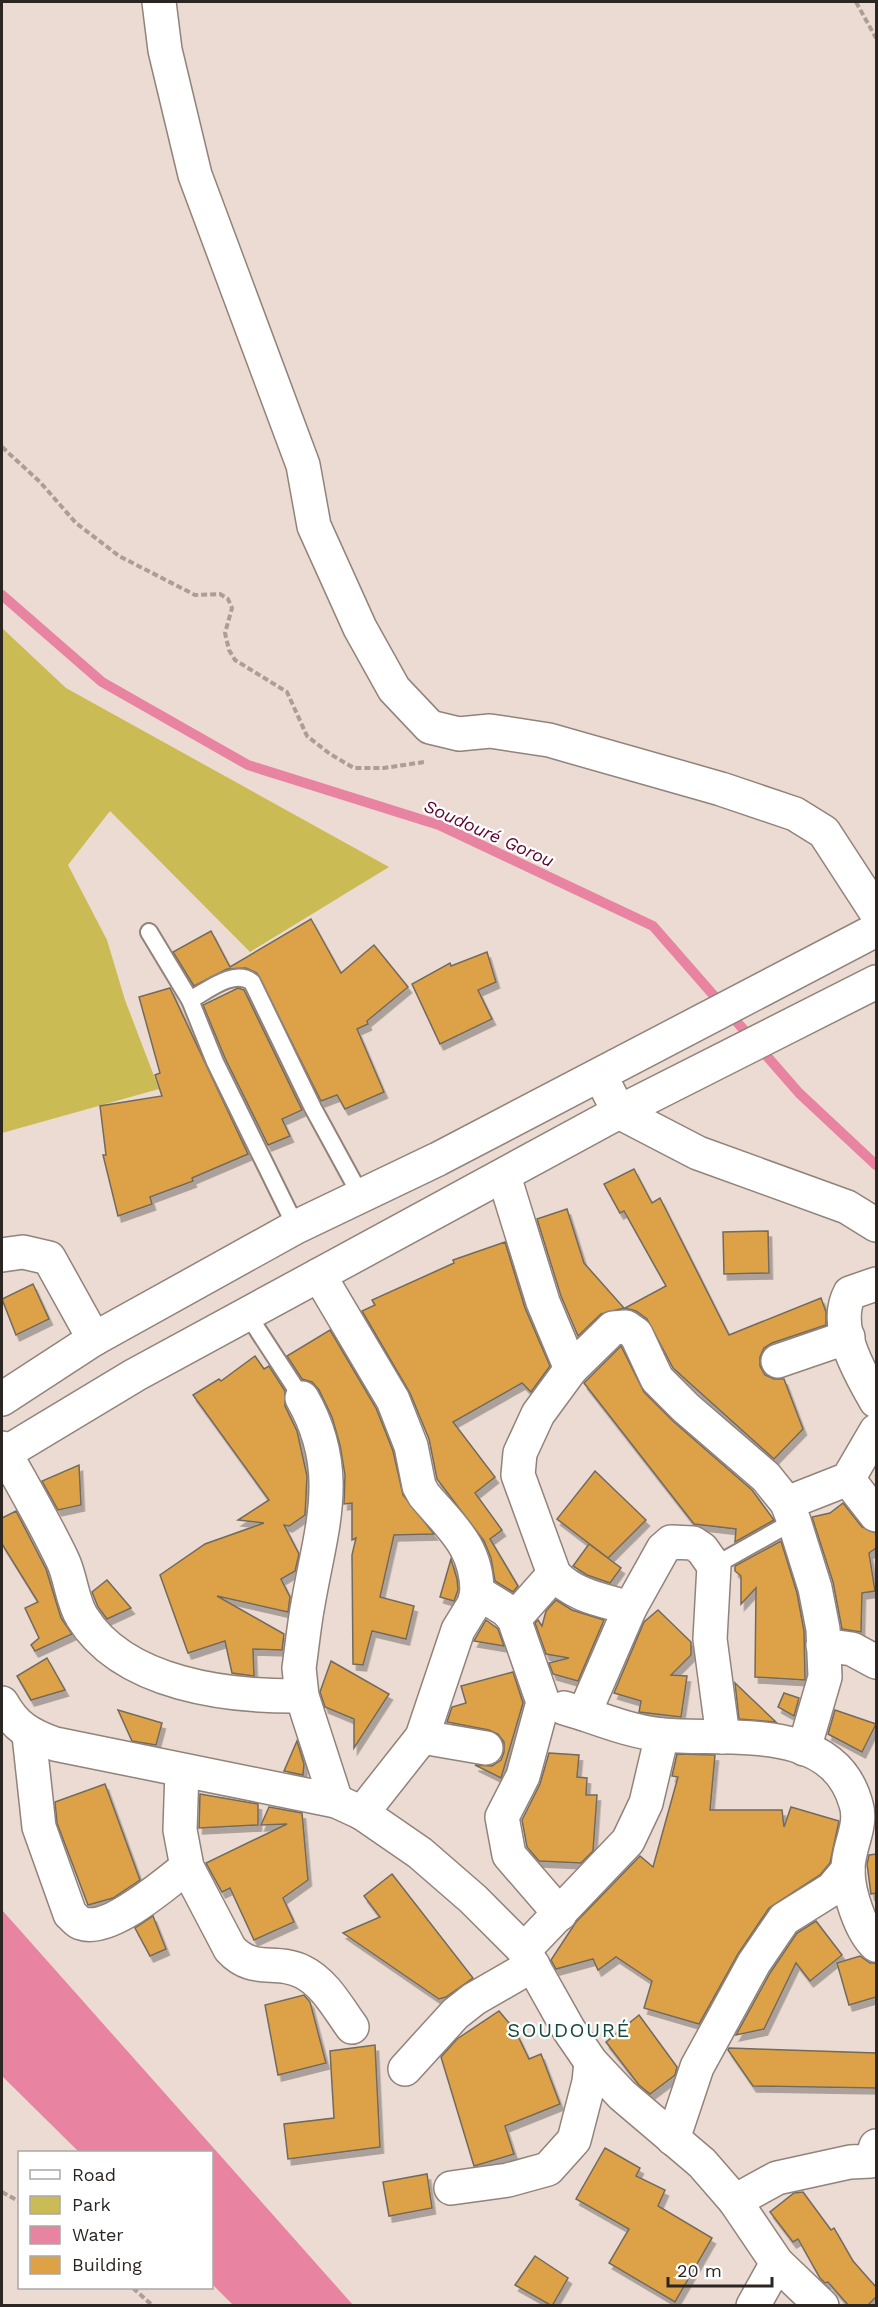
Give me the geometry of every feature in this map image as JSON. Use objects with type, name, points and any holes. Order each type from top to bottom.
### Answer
[{"type":"street","points":[[159,2],[165,50],[195,175],[300,454],[314,526],[360,628],[394,689],[430,727],[459,734],[490,731],[549,740],[721,789],[795,814],[824,832],[876,912]]},
{"type":"street","points":[[2,1399],[94,1339],[296,1227],[600,1075],[876,930]]},
{"type":"street","points":[[302,1696],[267,1696],[216,1690],[161,1678],[127,1659],[97,1637],[81,1616],[64,1562],[2,1452],[135,1375],[248,1316],[619,1112],[876,982]]},
{"type":"street","points":[[600,1075],[619,1112],[698,1154],[847,1207],[876,1225]]},
{"type":"street","points":[[504,1176],[543,1302],[571,1369]]},
{"type":"street","points":[[2,1255],[23,1252],[49,1258],[94,1339]]},
{"type":"street","points":[[319,1275],[393,1400],[411,1446],[419,1486],[470,1552],[477,1570],[477,1592],[474,1604],[458,1630],[423,1737],[349,1807]]},
{"type":"street","points":[[876,1284],[850,1293],[847,1299],[848,1337],[852,1358],[876,1401]]},
{"type":"street","points":[[630,1608],[581,1594],[564,1585],[554,1574],[518,1475],[520,1453],[538,1414],[571,1369],[613,1328],[626,1327],[636,1334],[657,1379],[686,1408],[766,1477],[790,1512],[814,1588],[823,1629],[825,1677],[804,1749]]},
{"type":"street","points":[[778,1361],[848,1337]]},
{"type":"street","points":[[302,1398],[317,1425],[326,1466],[326,1499],[301,1658],[302,1696],[349,1807]]},
{"type":"street","points":[[790,1512],[848,1479],[876,1431]]},
{"type":"street","points":[[848,1479],[876,1515]]},
{"type":"street","points":[[584,1714],[630,1608],[663,1549],[671,1542],[693,1543],[702,1549],[714,1566],[710,1639],[723,1737]]},
{"type":"street","points":[[514,1618],[554,1574]]},
{"type":"street","points":[[477,1592],[506,1610],[514,1618],[543,1702],[523,1776],[502,1817],[509,1855],[560,1914]]},
{"type":"street","points":[[823,1645],[852,1649],[876,1662]]},
{"type":"street","points":[[2,1702],[12,1721],[29,1735],[55,1744],[349,1807],[420,1853],[472,1899],[528,1958],[569,2030],[591,2062],[622,2095],[702,2163],[735,2201],[777,2264],[822,2306]]},
{"type":"street","points":[[543,1702],[630,1730],[662,1735],[763,1738],[804,1749],[835,1766],[851,1784],[867,1808],[858,1821],[848,1870],[858,1914],[867,1937],[876,1945]]},
{"type":"street","points":[[29,1735],[39,1827],[70,1914],[81,1923],[113,1918],[136,1907],[187,1867]]},
{"type":"street","points":[[405,2069],[455,2014],[528,1958],[560,1914],[628,1841],[646,1803],[662,1735]]},
{"type":"street","points":[[423,1737],[486,1748]]},
{"type":"street","points":[[182,1771],[180,1830],[187,1867],[230,1949],[241,1961],[254,1966],[281,1966],[301,1971],[318,1982],[352,2027]]},
{"type":"street","points":[[673,2139],[697,2067],[754,1963],[784,1920],[832,1889],[848,1870]]},
{"type":"street","points":[[451,2188],[508,2180],[548,2169],[574,2140],[591,2062]]},
{"type":"street","points":[[735,2201],[777,2178],[850,2162],[871,2161],[876,2146]]},
{"type":"street","points":[[753,2306],[777,2264]]},
{"type":"lane","points":[[149,932],[190,1000],[220,1072],[296,1227]]},
{"type":"lane","points":[[190,1000],[235,977],[247,978],[252,982],[313,1108],[361,1196]]},
{"type":"lane","points":[[248,1316],[302,1398]]},
{"type":"lane","points":[[714,1566],[790,1512]]},
{"type":"path","points":[[856,2],[876,38]]},
{"type":"path","points":[[2,447],[40,482],[76,523],[119,556],[195,595],[220,594],[228,599],[232,608],[225,633],[229,650],[235,660],[287,692],[307,736],[330,754],[354,768],[384,768],[439,760],[453,748],[459,734]]},
{"type":"path","points":[[2,2192],[18,2201]]},
{"type":"path","points":[[134,2289],[153,2306]]},
{"type":"green space","points":[[2,628],[66,688],[389,867],[250,952],[110,811],[68,865],[107,940],[125,1000],[159,1089],[2,1133]]},
{"type":"water","points":[[2,1910],[353,2305],[233,2305],[213,2285],[213,2151],[78,2151],[2,2076]]},
{"type":"building","points":[[311,919],[341,973],[374,945],[408,987],[367,1021],[368,1024],[357,1029],[384,1092],[345,1109],[337,1095],[321,1101],[257,973],[246,968],[227,969],[194,986],[173,952],[211,931],[230,967]]},
{"type":"building","points":[[487,952],[496,982],[478,990],[492,1019],[440,1044],[412,984],[450,963],[451,966]]},
{"type":"building","points":[[170,988],[248,1154],[192,1178],[193,1181],[150,1197],[152,1204],[118,1216],[103,1155],[106,1155],[100,1106],[162,1096],[155,1075],[160,1073],[139,997]]},
{"type":"building","points":[[238,988],[244,990],[302,1110],[282,1119],[290,1136],[268,1145],[225,1058],[203,1005]]},
{"type":"building","points":[[634,1169],[652,1203],[660,1198],[729,1335],[821,1298],[826,1312],[826,1325],[772,1343],[764,1348],[760,1357],[760,1366],[765,1375],[774,1379],[784,1379],[803,1429],[774,1459],[673,1368],[647,1319],[636,1311],[625,1308],[666,1286],[624,1211],[620,1213],[604,1184]]},
{"type":"building","points":[[567,1209],[584,1263],[624,1308],[601,1314],[578,1336],[561,1296],[537,1219]]},
{"type":"building","points":[[768,1231],[769,1273],[724,1274],[723,1232]]},
{"type":"building","points":[[505,1242],[525,1308],[550,1366],[531,1392],[522,1383],[453,1422],[495,1477],[475,1493],[502,1530],[490,1539],[518,1586],[513,1592],[495,1581],[491,1558],[484,1541],[437,1479],[429,1439],[410,1393],[362,1311],[375,1305],[372,1300],[454,1263],[453,1260]]},
{"type":"building","points":[[33,1284],[49,1319],[16,1335],[2,1299]]},
{"type":"building","points":[[330,1330],[376,1408],[393,1451],[403,1495],[434,1534],[394,1535],[380,1597],[414,1606],[406,1639],[372,1631],[363,1665],[353,1664],[352,1555],[356,1538],[352,1540],[352,1503],[344,1504],[345,1475],[340,1445],[332,1417],[319,1390],[312,1382],[302,1379],[287,1356]]},
{"type":"building","points":[[621,1346],[644,1392],[674,1422],[752,1490],[774,1520],[735,1542],[736,1529],[694,1524],[584,1383]]},
{"type":"building","points":[[255,1356],[264,1369],[269,1366],[285,1391],[285,1406],[297,1431],[307,1476],[305,1515],[289,1526],[284,1525],[299,1554],[295,1571],[281,1579],[290,1597],[288,1612],[217,1596],[284,1634],[282,1650],[253,1649],[254,1676],[232,1673],[225,1641],[188,1653],[160,1575],[205,1544],[264,1523],[238,1520],[269,1500],[193,1395],[219,1379],[221,1381]]},
{"type":"building","points":[[79,1465],[81,1505],[58,1510],[42,1481]]},
{"type":"building","points":[[595,1471],[646,1520],[608,1558],[557,1519]]},
{"type":"building","points":[[843,1503],[862,1527],[876,1533],[876,1548],[869,1553],[875,1591],[862,1593],[861,1632],[842,1629],[833,1582],[812,1517],[830,1513]]},
{"type":"building","points":[[16,1511],[46,1569],[61,1618],[72,1634],[35,1651],[31,1645],[39,1638],[25,1608],[38,1602],[2,1544],[2,1518]]},
{"type":"building","points":[[781,1541],[797,1593],[804,1631],[805,1680],[755,1677],[756,1588],[741,1604],[741,1576],[735,1571],[735,1566]]},
{"type":"building","points":[[589,1544],[621,1568],[610,1583],[587,1575],[573,1566]]},
{"type":"building","points":[[451,1559],[458,1590],[454,1601],[440,1597]]},
{"type":"building","points":[[107,1580],[131,1608],[107,1619],[98,1607],[92,1592]]},
{"type":"building","points":[[556,1600],[572,1610],[604,1620],[578,1681],[553,1674],[549,1663],[569,1658],[546,1654],[535,1623],[538,1620],[542,1626],[546,1611]]},
{"type":"building","points":[[658,1610],[691,1642],[691,1655],[671,1675],[687,1676],[681,1717],[639,1712],[641,1701],[614,1693],[644,1622]]},
{"type":"building","points":[[486,1620],[498,1629],[504,1646],[474,1641]]},
{"type":"building","points":[[47,1658],[65,1690],[31,1700],[17,1676]]},
{"type":"building","points":[[331,1661],[389,1694],[354,1748],[354,1719],[325,1707],[320,1692]]},
{"type":"building","points":[[513,1672],[523,1703],[501,1778],[475,1765],[492,1766],[501,1760],[504,1742],[498,1734],[489,1730],[447,1722],[452,1707],[466,1703],[461,1686]]},
{"type":"building","points":[[735,1683],[776,1722],[739,1719]]},
{"type":"building","points":[[784,1693],[799,1698],[794,1716],[778,1707]]},
{"type":"building","points":[[118,1710],[162,1723],[156,1745],[132,1741]]},
{"type":"building","points":[[835,1710],[876,1724],[862,1752],[828,1734]]},
{"type":"building","points":[[297,1741],[304,1764],[303,1775],[284,1771]]},
{"type":"building","points":[[549,1753],[579,1755],[577,1777],[587,1778],[586,1795],[597,1795],[593,1851],[581,1863],[539,1861],[527,1847],[522,1820],[540,1784]]},
{"type":"building","points":[[677,1754],[715,1755],[710,1810],[782,1810],[784,1827],[791,1807],[839,1821],[830,1863],[820,1875],[769,1908],[738,1954],[699,2024],[644,2008],[652,1981],[616,1957],[598,1970],[593,1959],[556,1969],[551,1960],[576,1922],[640,1856],[653,1867],[678,1777],[672,1776]]},
{"type":"building","points":[[105,1784],[140,1880],[113,1898],[88,1905],[57,1823],[55,1802]]},
{"type":"building","points":[[200,1794],[258,1804],[258,1825],[199,1828]]},
{"type":"building","points":[[269,1807],[302,1813],[308,1880],[283,1898],[294,1922],[254,1940],[230,1888],[222,1892],[206,1863],[287,1824],[261,1825]]},
{"type":"building","points":[[876,1854],[876,1893],[871,1894],[867,1864],[869,1855]]},
{"type":"building","points":[[392,1874],[473,1978],[446,1997],[439,1999],[343,1933],[380,1917],[364,1896]]},
{"type":"building","points":[[153,1916],[166,1949],[150,1956],[135,1928]]},
{"type":"building","points":[[816,1921],[842,1955],[810,1981],[796,1963],[764,2029],[736,2035],[770,1973],[797,1933]]},
{"type":"building","points":[[860,1956],[870,1963],[876,1963],[876,1997],[849,2005],[837,1963]]},
{"type":"building","points":[[304,1995],[310,2002],[326,2063],[278,2075],[265,2005]]},
{"type":"building","points":[[499,2011],[515,2030],[529,2059],[541,2054],[560,2104],[505,2126],[514,2154],[474,2166],[441,2057],[457,2039]]},
{"type":"building","points":[[639,2015],[677,2067],[675,2075],[650,2094],[639,2085],[606,2042]]},
{"type":"building","points":[[375,2045],[380,2147],[288,2159],[284,2124],[334,2118],[330,2051]]},
{"type":"building","points":[[729,2048],[876,2053],[876,2088],[753,2086],[728,2050]]},
{"type":"building","points":[[605,2148],[640,2168],[636,2176],[665,2190],[658,2206],[712,2238],[675,2302],[609,2263],[629,2229],[576,2199]]},
{"type":"building","points":[[427,2174],[432,2208],[389,2216],[383,2182]]},
{"type":"building","points":[[803,2192],[831,2230],[834,2228],[853,2261],[876,2287],[876,2297],[867,2306],[849,2306],[828,2282],[825,2283],[798,2239],[793,2242],[770,2212],[794,2193]]},
{"type":"building","points":[[535,2256],[568,2278],[552,2306],[515,2285]]},
{"type":"waterway","name":"Soudouré Gorou","points":[[2,595],[102,682],[248,765],[439,825],[653,926],[799,1093],[876,1165]]},
{"type":"district","name":"SOUDOURÉ","points":[[569,2030]]}]
